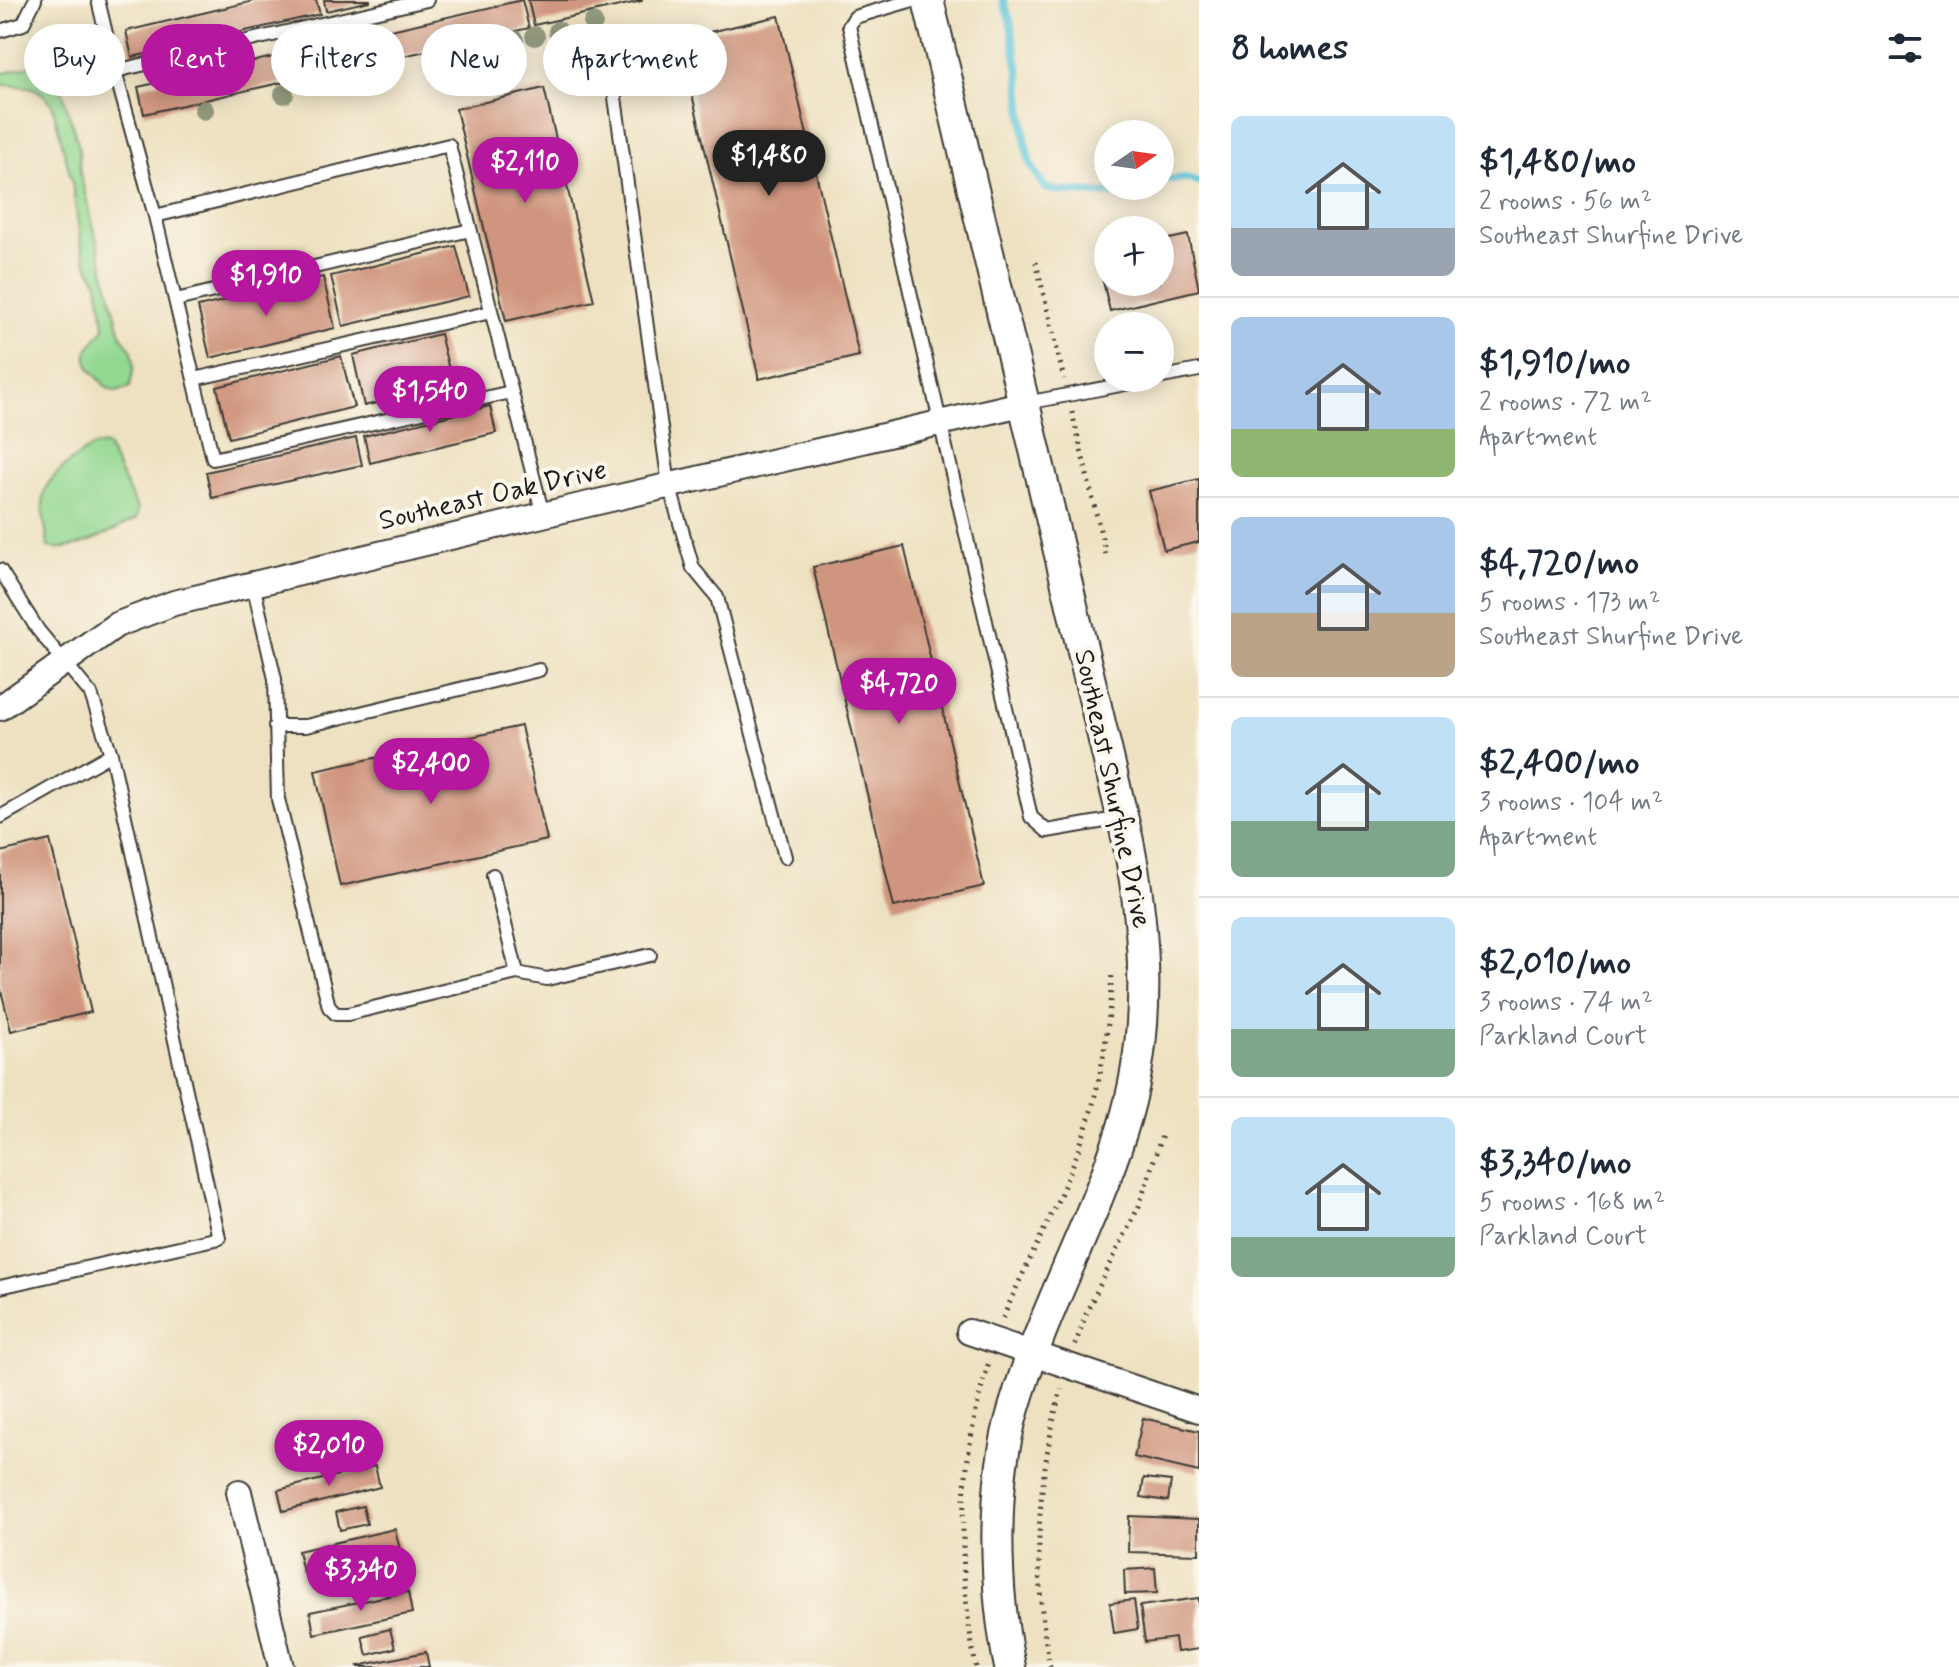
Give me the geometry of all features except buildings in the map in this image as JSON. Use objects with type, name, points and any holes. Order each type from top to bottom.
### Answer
[{"type":"street","name":"Southeast Shurfine Drive","points":[[928,0],[1123,818],[1139,899],[1144,957],[1143,1015],[1136,1073],[1122,1130],[1033,1352],[1006,1441],[999,1505],[1000,1608],[1010,1667]]},
{"type":"street","name":"Southeast Oak Drive","points":[[0,708],[116,625],[142,614],[253,584],[1026,403]]},
{"type":"street","points":[[969,1332],[1199,1410]]},
{"type":"street","points":[[239,1492],[281,1667]]},
{"type":"lane","points":[[0,31],[23,24],[35,0]]},
{"type":"lane","points":[[98,0],[104,24]]},
{"type":"lane","points":[[125,69],[427,0]]},
{"type":"lane","points":[[913,0],[855,17],[849,26],[1031,817],[1047,831],[1123,818]]},
{"type":"lane","points":[[122,96],[155,216],[213,459],[511,392]]},
{"type":"lane","points":[[615,96],[669,485],[693,568],[717,597],[785,857]]},
{"type":"lane","points":[[155,216],[449,145],[543,515]]},
{"type":"lane","points":[[176,300],[470,230]]},
{"type":"lane","points":[[194,379],[491,312]]},
{"type":"lane","points":[[1026,403],[1199,370]]},
{"type":"lane","points":[[0,570],[38,630],[91,694],[111,754],[219,1238],[0,1287]]},
{"type":"lane","points":[[253,584],[275,679],[278,799],[329,1007],[336,1014],[348,1014],[517,973],[547,979],[650,955]]},
{"type":"lane","points":[[275,726],[306,726],[539,670]]},
{"type":"lane","points":[[0,817],[111,754]]},
{"type":"lane","points":[[493,875],[517,973]]},
{"type":"green space","points":[[24,68],[24,86],[0,84],[0,74]]},
{"type":"green space","points":[[64,96],[79,147],[80,173],[115,312],[122,337],[132,351],[134,366],[130,387],[117,392],[107,388],[91,370],[87,360],[87,351],[104,328],[102,308],[98,283],[81,245],[72,182],[52,104],[46,97]]},
{"type":"green space","points":[[97,445],[107,446],[138,510],[136,519],[81,544],[48,547],[43,511],[45,490],[68,464]]},
{"type":"waterway","points":[[1003,0],[1010,20],[1019,72],[1030,163],[1045,188],[1094,193]]},
{"type":"waterway","points":[[1174,179],[1199,182]]}]
